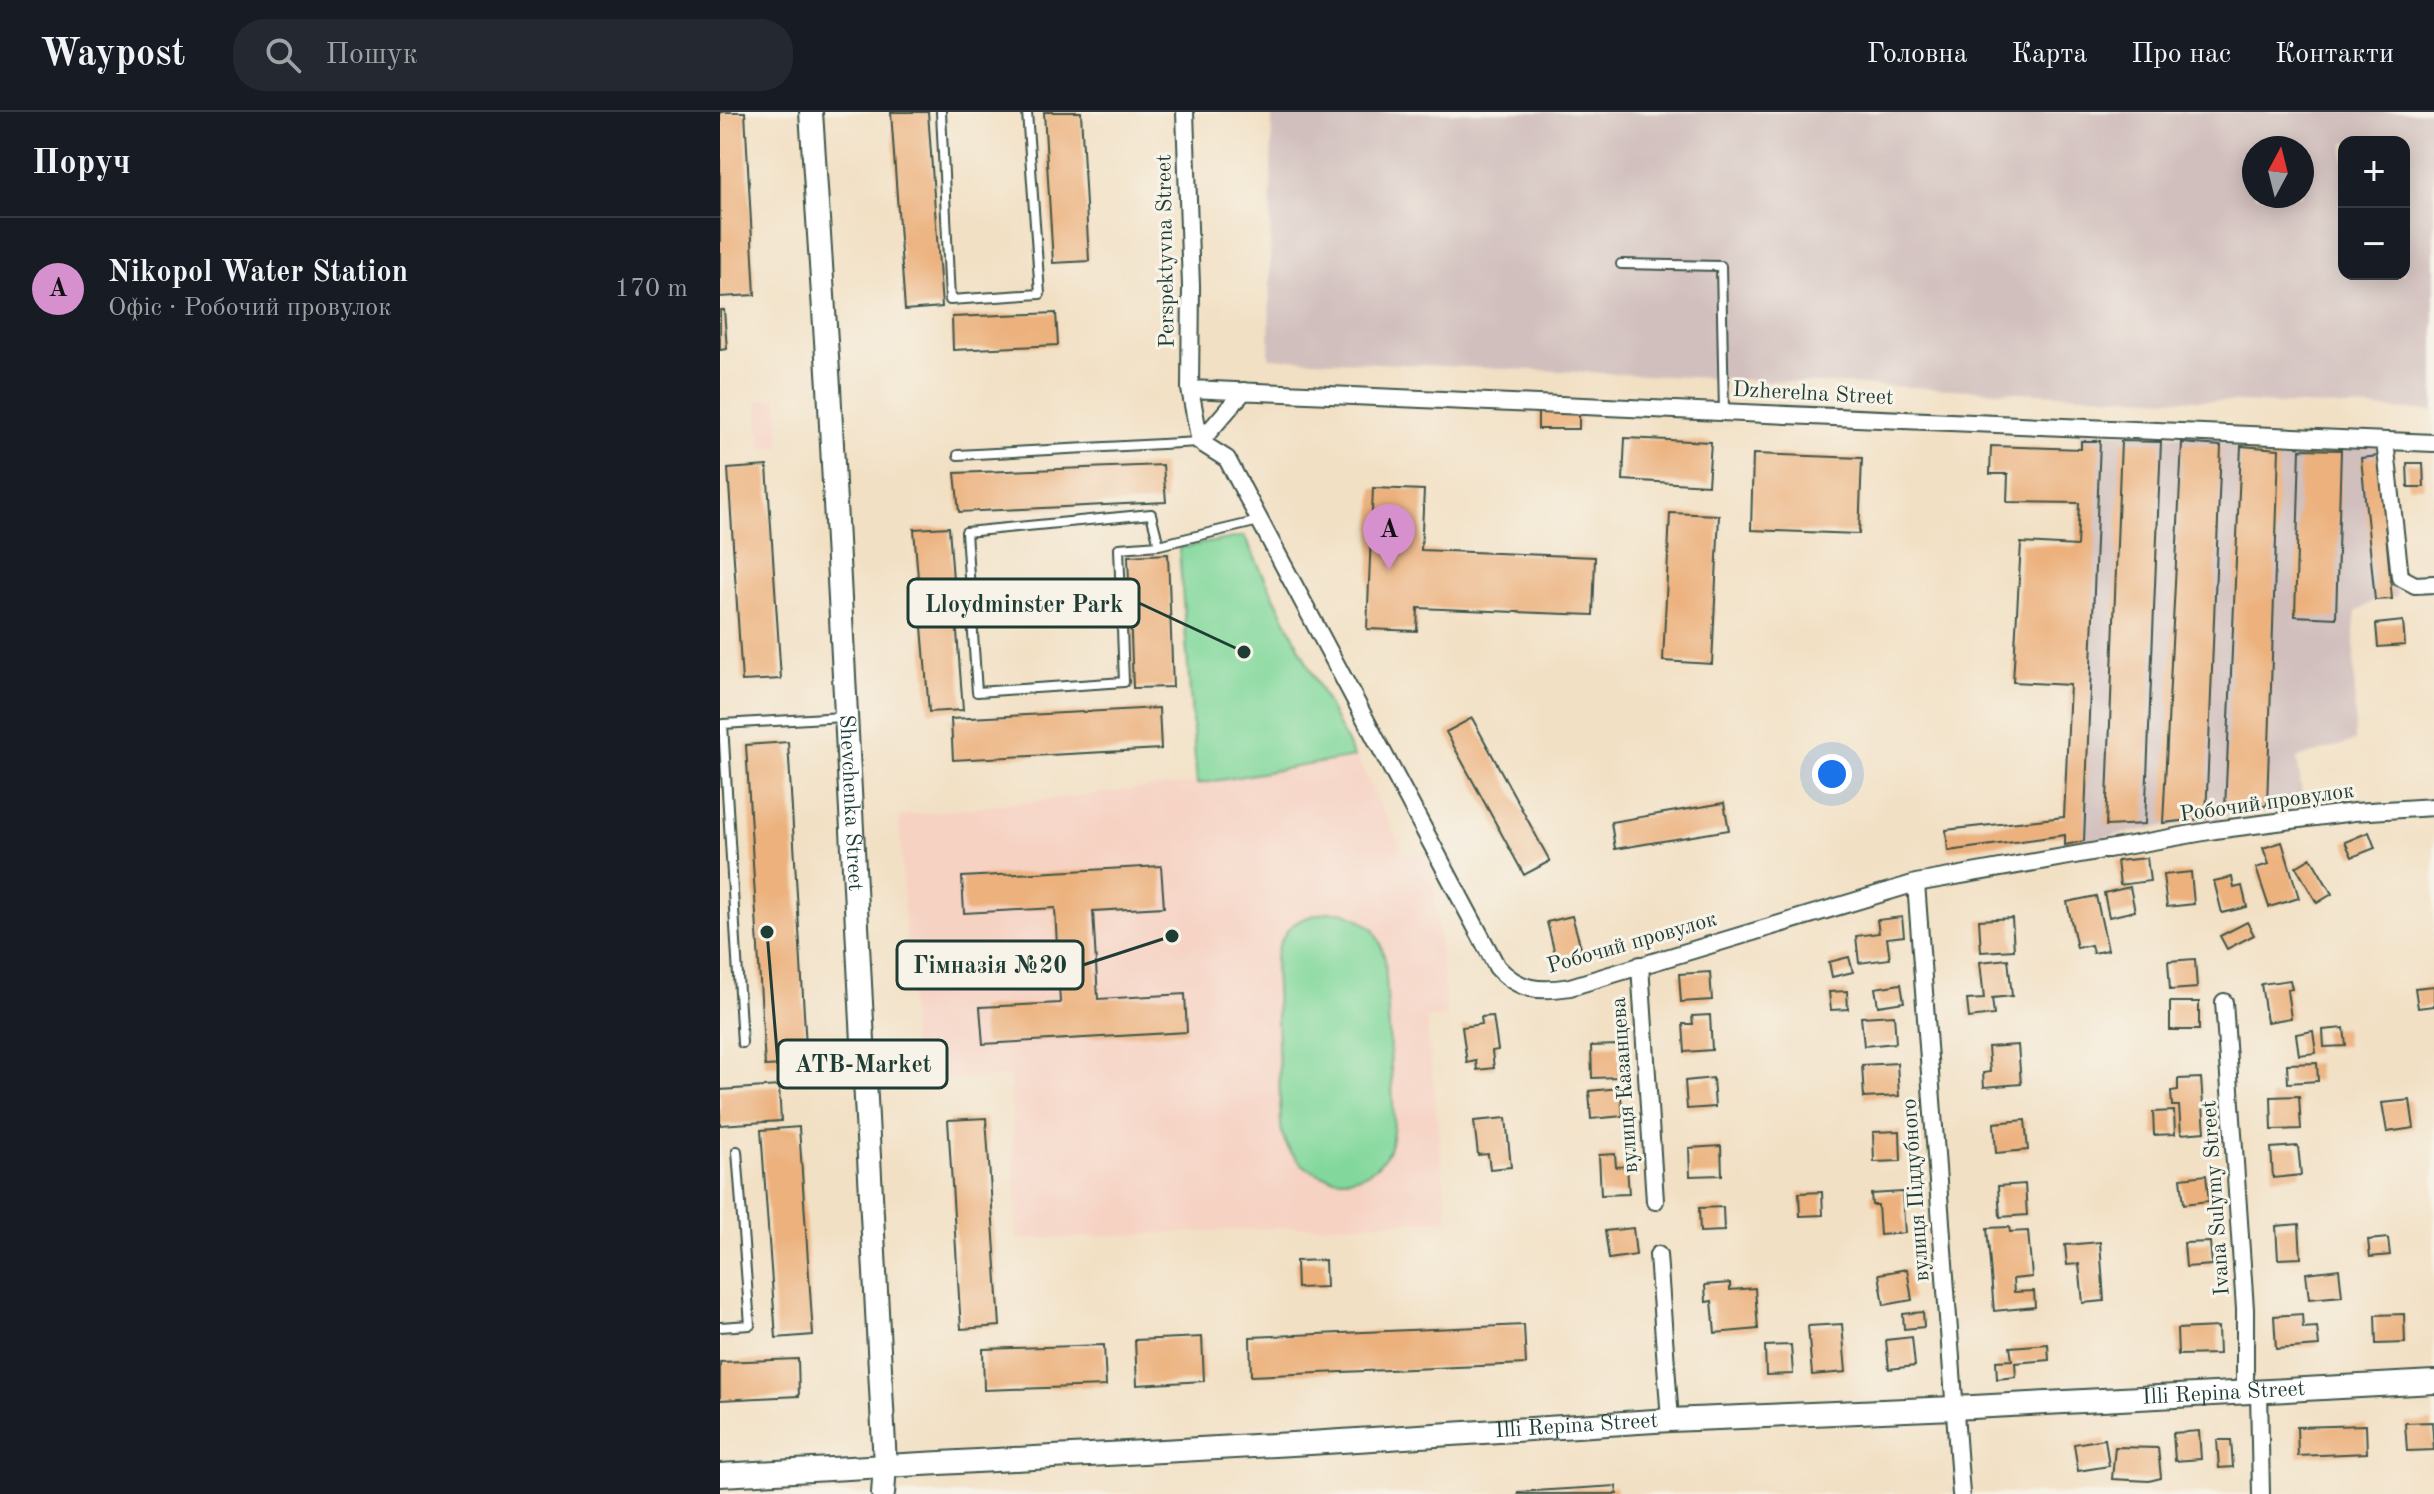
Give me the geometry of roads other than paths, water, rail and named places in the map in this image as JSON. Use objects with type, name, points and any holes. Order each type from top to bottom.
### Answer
[{"type":"street","name":"Shevchenka Street","points":[[811,112],[828,372],[885,1465],[883,1494]]},
{"type":"street","name":"Perspektyvna Street","points":[[1185,112],[1191,286],[1190,389]]},
{"type":"street","name":"Dzherelna Street","points":[[1190,389],[2434,443]]},
{"type":"street","points":[[1190,389],[1200,442]]},
{"type":"street","points":[[1200,442],[1244,391]]},
{"type":"street","points":[[2385,441],[2400,577],[2415,585],[2434,584]]},
{"type":"street","name":"Робочий провулок","points":[[1200,442],[1227,459],[1497,967],[1506,977],[1525,986],[1544,991],[1570,987],[1916,883],[2215,830],[2354,812],[2434,807]]},
{"type":"street","name":"вулиця Піддубного","points":[[1916,883],[1961,1494]]},
{"type":"street","name":"вулиця Казанцева","points":[[1640,965],[1655,1201]]},
{"type":"street","name":"Ivana Sulymy Street","points":[[2224,1002],[2261,1494]]},
{"type":"street","points":[[1658,1255],[1670,1420]]},
{"type":"street","name":"Illi Repina Street","points":[[720,1475],[1670,1420],[2434,1382]]},
{"type":"lane","points":[[941,112],[950,300],[1040,294],[1027,112]]},
{"type":"lane","points":[[1621,264],[1721,266],[1724,412]]},
{"type":"lane","points":[[958,455],[1200,442]]},
{"type":"lane","points":[[1159,545],[1151,514],[966,532],[977,692],[1124,682],[1119,548],[1159,545],[1260,520]]},
{"type":"lane","points":[[742,1043],[723,724],[846,717]]},
{"type":"lane","points":[[720,1327],[750,1325],[737,1151]]},
{"type":"place","name":"Nikopol Water Station","points":[[1389,570]]},
{"type":"place","name":"Lloydminster Park","points":[[1244,652]]},
{"type":"place","name":"ATB-Market","points":[[767,932]]},
{"type":"place","name":"Гімназія №20","points":[[1172,936]]}]
